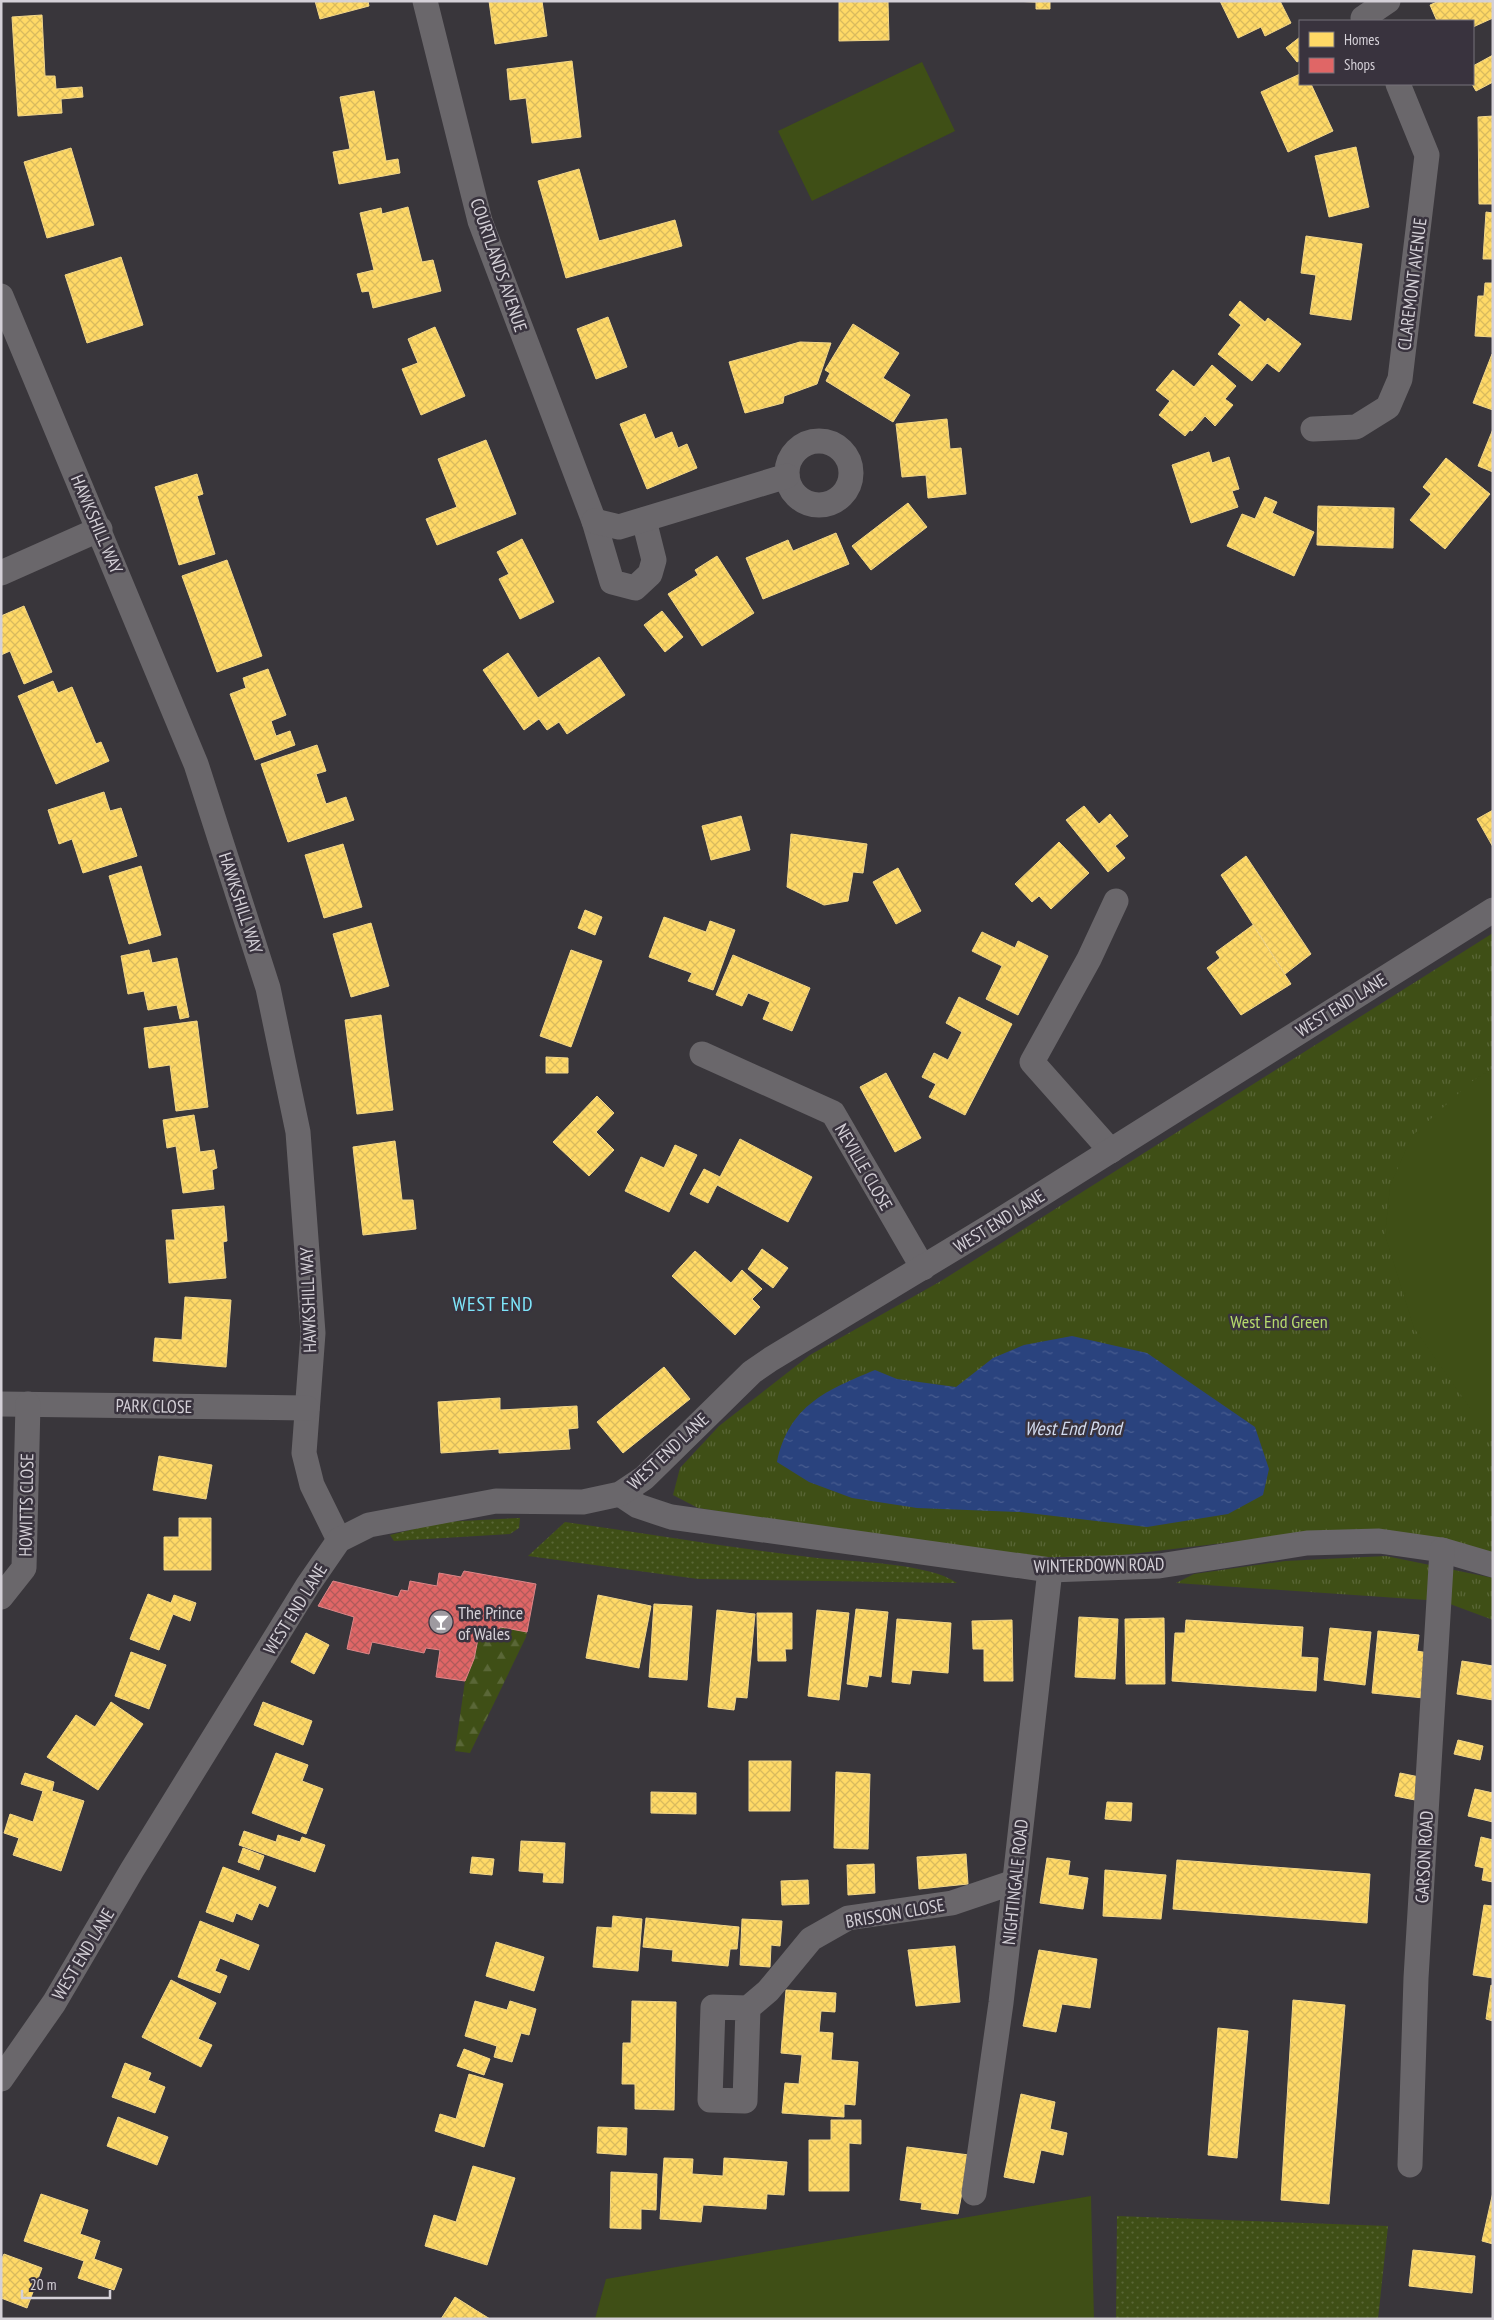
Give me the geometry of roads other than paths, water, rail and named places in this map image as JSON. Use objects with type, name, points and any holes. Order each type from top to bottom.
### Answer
[{"type":"street","name":"COURTLANDS AVENUE","points":[[425,1],[480,221],[594,521],[612,582],[635,588],[650,574],[654,560],[644,520]]},
{"type":"street","points":[[1361,13],[1388,1]]},
{"type":"street","name":"CLAREMONT AVENUE","points":[[1313,430],[1356,427],[1388,407],[1400,379],[1427,155],[1398,85]]},
{"type":"street","name":"HAWKSHILL WAY","points":[[2,299],[100,529],[196,764],[268,988],[298,1132],[313,1333],[304,1453],[312,1485],[339,1540]]},
{"type":"street","points":[[594,521],[619,527],[786,476]]},
{"type":"street","points":[[1,573],[100,529]]},
{"type":"street","points":[[1110,1151],[1032,1062],[1089,959],[1116,901]]},
{"type":"street","name":"WEST END LANE","points":[[1,2079],[54,2003],[132,1870],[308,1585],[339,1540],[369,1525],[453,1507],[496,1501],[583,1502],[620,1494],[644,1478],[752,1372],[817,1328],[923,1268],[1493,910]]},
{"type":"street","name":"NEVILLE CLOSE","points":[[702,1054],[833,1113],[923,1268]]},
{"type":"street","name":"PARK CLOSE","points":[[1,1404],[307,1408]]},
{"type":"street","name":"HOWITTS CLOSE","points":[[1,1597],[24,1568],[28,1404]]},
{"type":"street","name":"WINTERDOWN ROAD","points":[[620,1494],[638,1506],[671,1517],[1050,1570],[1159,1566],[1307,1543],[1379,1542],[1442,1550],[1493,1565]]},
{"type":"street","name":"GARSON ROAD","points":[[1410,2165],[1417,1968],[1442,1550]]},
{"type":"street","name":"NIGHTINGALE ROAD","points":[[974,2193],[1001,2004],[1050,1570]]},
{"type":"street","name":"BRISSON CLOSE","points":[[748,2008],[768,1991],[811,1938],[848,1918],[952,1903],[1014,1882]]},
{"type":"water","name":"West End Pond","points":[[1072,1336],[1147,1353],[1255,1427],[1269,1469],[1263,1495],[1228,1514],[1147,1527],[1020,1512],[917,1508],[852,1498],[809,1482],[777,1462],[791,1426],[801,1413],[812,1402],[826,1393],[858,1377],[875,1370],[897,1379],[956,1387],[993,1358],[1024,1345]]},
{"type":"place","name":"The Prince of Wales","points":[[441,1622]]},
{"type":"district","name":"WEST END","points":[[493,1304]]},
{"type":"park label","name":"West End Green","points":[[1279,1321]]}]
